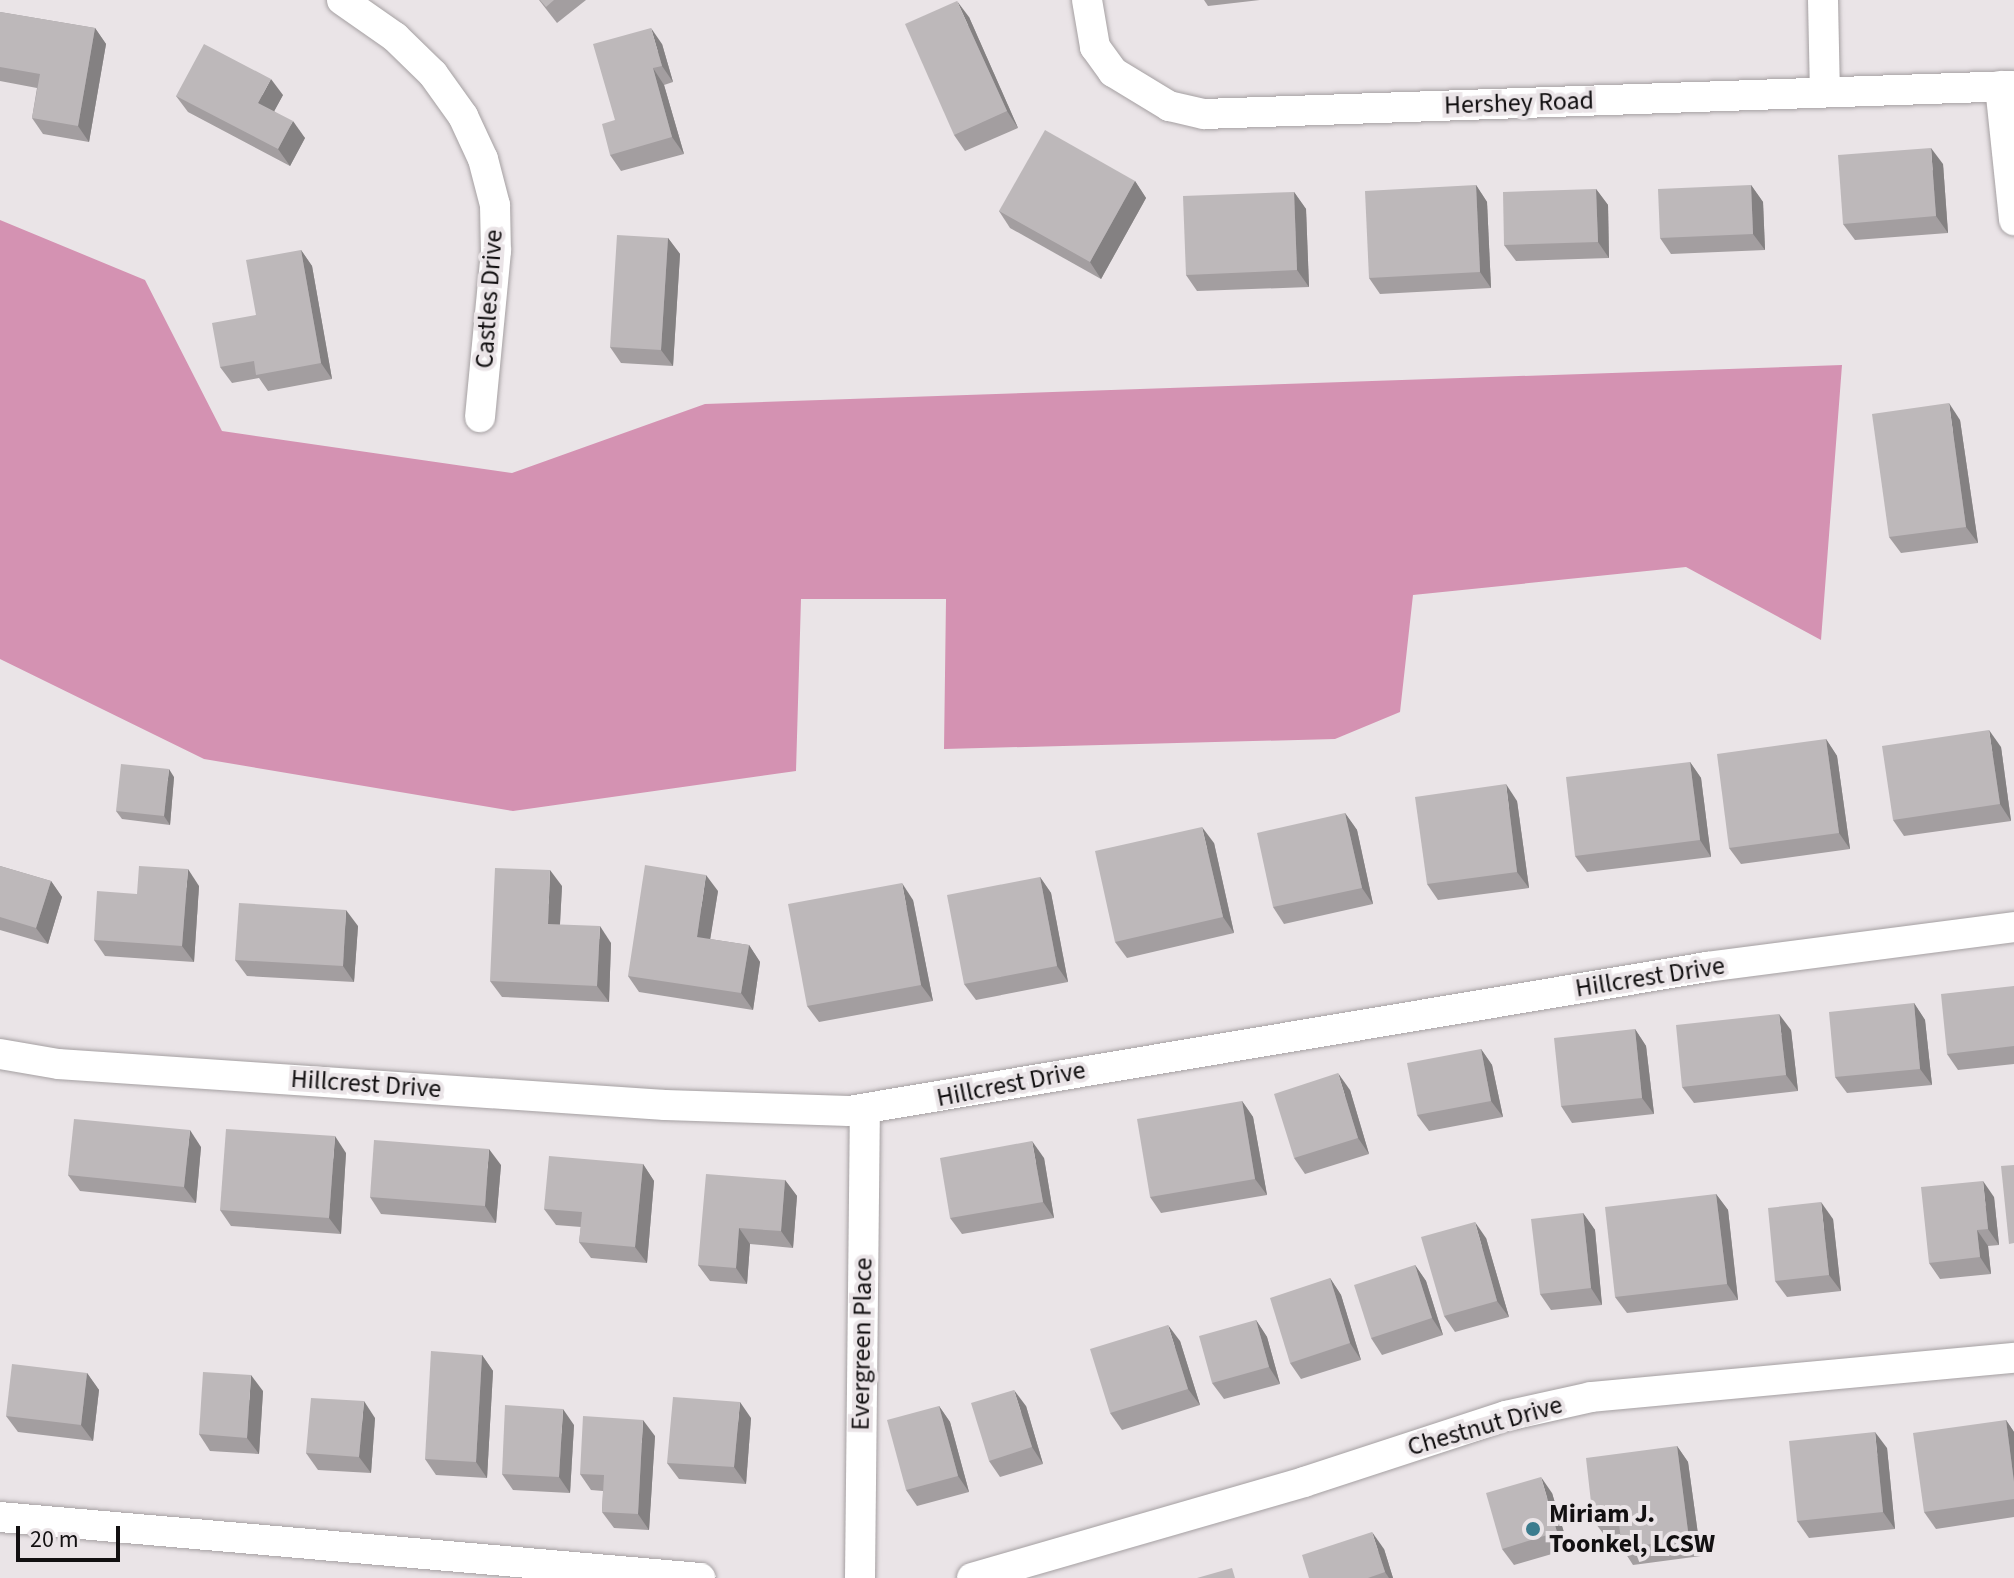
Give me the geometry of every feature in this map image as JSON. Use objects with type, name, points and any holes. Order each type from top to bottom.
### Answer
[{"type":"street","name":"Castles Drive","points":[[342,0],[395,37],[433,74],[463,116],[483,159],[495,205],[496,251],[480,417]]},
{"type":"street","name":"Hershey Road","points":[[1087,0],[1095,47],[1113,72],[1169,106],[1204,114],[2007,86]]},
{"type":"street","points":[[1823,0],[1825,92]]},
{"type":"street","points":[[2007,86],[2014,220]]},
{"type":"street","name":"Hillcrest Drive","points":[[0,1054],[58,1064],[665,1105],[865,1109],[1707,967],[2014,927]]},
{"type":"street","name":"Evergreen Place","points":[[860,1578],[865,1109]]},
{"type":"street","name":"Chestnut Drive","points":[[972,1578],[1304,1482],[1506,1416],[1591,1397],[2014,1358]]},
{"type":"street","points":[[0,1517],[700,1578]]},
{"type":"shaded area","points":[[0,220],[145,280],[222,431],[512,473],[705,404],[1842,365],[1821,640],[1686,567],[1413,595],[1400,712],[1335,739],[944,749],[946,599],[801,599],[796,771],[513,811],[204,759],[0,659]]},
{"type":"building","points":[[540,0],[554,0],[546,7]]},
{"type":"building","points":[[957,1],[1007,111],[954,135],[905,24]]},
{"type":"building","points":[[0,12],[95,28],[78,126],[32,118],[40,74],[0,67]]},
{"type":"building","points":[[651,28],[662,66],[653,68],[672,137],[610,155],[602,124],[615,120],[593,44]]},
{"type":"building","points":[[204,44],[271,79],[258,103],[293,121],[278,149],[176,96]]},
{"type":"building","points":[[1045,130],[1135,181],[1090,262],[999,211]]},
{"type":"building","points":[[1931,148],[1936,216],[1843,224],[1838,155]]},
{"type":"building","points":[[1476,185],[1480,272],[1369,278],[1365,191]]},
{"type":"building","points":[[1751,185],[1753,234],[1660,238],[1658,189]]},
{"type":"building","points":[[1596,189],[1598,242],[1504,245],[1503,192]]},
{"type":"building","points":[[1294,192],[1297,270],[1186,275],[1183,196]]},
{"type":"building","points":[[617,235],[668,238],[661,350],[610,347]]},
{"type":"building","points":[[301,250],[321,363],[256,375],[254,361],[220,367],[212,323],[256,315],[246,260]]},
{"type":"building","points":[[1949,403],[1966,527],[1889,537],[1872,414]]},
{"type":"building","points":[[1989,730],[2000,804],[1893,820],[1882,746]]},
{"type":"building","points":[[1826,739],[1839,833],[1729,848],[1717,754]]},
{"type":"building","points":[[1690,762],[1700,840],[1575,856],[1566,777]]},
{"type":"building","points":[[121,764],[169,769],[164,816],[116,811]]},
{"type":"building","points":[[1506,784],[1517,872],[1427,884],[1415,797]]},
{"type":"building","points":[[1345,813],[1362,888],[1273,907],[1257,833]]},
{"type":"building","points":[[1202,827],[1223,917],[1115,942],[1095,851]]},
{"type":"building","points":[[645,865],[706,875],[697,937],[749,945],[741,993],[628,976]]},
{"type":"building","points":[[0,866],[51,881],[36,928],[0,917]]},
{"type":"building","points":[[139,866],[188,869],[182,946],[94,940],[97,891],[137,894]]},
{"type":"building","points":[[495,868],[550,870],[548,924],[600,926],[597,986],[490,981]]},
{"type":"building","points":[[1040,877],[1057,966],[964,984],[947,895]]},
{"type":"building","points":[[902,883],[921,985],[807,1006],[788,904]]},
{"type":"building","points":[[239,903],[346,910],[343,966],[235,960]]},
{"type":"building","points":[[2014,986],[2014,1046],[1947,1054],[1941,994]]},
{"type":"building","points":[[1914,1003],[1920,1069],[1835,1077],[1829,1012]]},
{"type":"building","points":[[1779,1014],[1786,1075],[1682,1087],[1676,1025]]},
{"type":"building","points":[[1635,1029],[1642,1098],[1561,1106],[1554,1038]]},
{"type":"building","points":[[1481,1049],[1491,1101],[1417,1115],[1407,1063]]},
{"type":"building","points":[[1338,1073],[1358,1138],[1294,1158],[1274,1094]]},
{"type":"building","points":[[1242,1101],[1255,1179],[1150,1197],[1137,1119]]},
{"type":"building","points":[[74,1119],[190,1130],[184,1187],[68,1175]]},
{"type":"building","points":[[226,1129],[335,1136],[329,1218],[220,1210]]},
{"type":"building","points":[[374,1140],[489,1149],[485,1206],[370,1197]]},
{"type":"building","points":[[1032,1141],[1043,1202],[950,1218],[940,1158]]},
{"type":"building","points":[[549,1156],[643,1164],[635,1247],[579,1242],[582,1212],[544,1209]]},
{"type":"building","points":[[2014,1165],[2014,1243],[2009,1244],[2001,1166]]},
{"type":"building","points":[[706,1174],[785,1180],[781,1231],[739,1228],[736,1268],[698,1265]]},
{"type":"building","points":[[1983,1181],[1988,1229],[1977,1230],[1980,1257],[1929,1263],[1921,1187]]},
{"type":"building","points":[[1716,1194],[1727,1284],[1615,1297],[1605,1207]]},
{"type":"building","points":[[1821,1202],[1829,1275],[1775,1281],[1768,1208]]},
{"type":"building","points":[[1583,1213],[1591,1288],[1540,1294],[1531,1219]]},
{"type":"building","points":[[1475,1222],[1497,1301],[1444,1316],[1421,1237]]},
{"type":"building","points":[[1415,1265],[1432,1318],[1371,1338],[1354,1285]]},
{"type":"building","points":[[1330,1278],[1350,1343],[1290,1363],[1270,1298]]},
{"type":"building","points":[[1256,1320],[1269,1367],[1212,1383],[1199,1336]]},
{"type":"building","points":[[1168,1325],[1188,1389],[1110,1413],[1090,1349]]},
{"type":"building","points":[[431,1351],[482,1355],[476,1462],[425,1459]]},
{"type":"building","points":[[12,1364],[87,1373],[81,1425],[6,1416]]},
{"type":"building","points":[[203,1372],[251,1375],[247,1438],[199,1434]]},
{"type":"building","points":[[1014,1390],[1032,1447],[989,1461],[971,1403]]},
{"type":"building","points":[[673,1397],[740,1402],[734,1467],[667,1463]]},
{"type":"building","points":[[311,1398],[364,1401],[359,1457],[306,1453]]},
{"type":"building","points":[[505,1405],[563,1409],[559,1477],[502,1474]]},
{"type":"building","points":[[939,1406],[958,1476],[906,1490],[887,1420]]},
{"type":"building","points":[[583,1416],[643,1420],[638,1514],[602,1512],[604,1475],[580,1474]]},
{"type":"building","points":[[2006,1420],[2014,1499],[1924,1512],[1913,1433]]},
{"type":"building","points":[[1875,1432],[1883,1512],[1797,1521],[1789,1441]]},
{"type":"building","points":[[1677,1446],[1689,1539],[1622,1548],[1618,1516],[1593,1520],[1586,1458]]},
{"type":"building","points":[[1541,1477],[1557,1532],[1502,1549],[1486,1493]]},
{"type":"building","points":[[1372,1532],[1385,1572],[1368,1578],[1309,1578],[1302,1555]]},
{"type":"building","points":[[1232,1568],[1235,1578],[1197,1578]]},
{"type":"place","name":"Miriam J. Toonkel, LCSW","points":[[1533,1529]]}]
